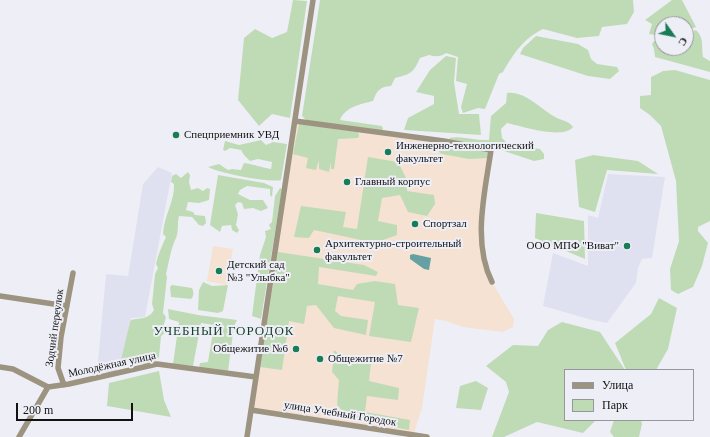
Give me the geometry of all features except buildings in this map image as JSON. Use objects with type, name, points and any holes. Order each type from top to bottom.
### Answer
[{"type":"street","points":[[247,437],[313,0]]},
{"type":"street","points":[[295,121],[444,141],[492,150],[482,233],[483,255],[492,282]]},
{"type":"street","name":"Зодчий переулок","points":[[64,385],[58,368],[73,273]]},
{"type":"street","points":[[0,296],[67,306]]},
{"type":"street","name":"Молодёжная улица","points":[[48,387],[64,385],[157,364],[256,377]]},
{"type":"street","points":[[0,367],[13,369],[48,387],[19,437]]},
{"type":"street","name":"улица Учебный Городок","points":[[251,410],[427,437]]},
{"type":"shaded area","points":[[295,121],[491,150],[481,236],[487,274],[514,319],[513,327],[503,332],[463,327],[435,319],[422,408],[414,433],[251,410]]},
{"type":"shaded area","points":[[158,167],[172,173],[145,317],[131,318],[122,361],[115,372],[97,372],[106,274],[128,276],[143,184]]},
{"type":"shaded area","points":[[608,174],[665,177],[652,258],[642,259],[638,268],[636,283],[607,323],[543,306],[553,253],[588,266],[588,215],[598,218]]},
{"type":"shaded area","name":"Детский сад №3 \"Улыбка\"","points":[[213,246],[233,249],[227,285],[207,281]]},
{"type":"green space","points":[[293,0],[307,1],[290,118],[272,114],[259,126],[238,100],[244,38],[255,29],[272,38],[287,32]]},
{"type":"green space","points":[[320,0],[633,0],[634,12],[627,24],[602,27],[599,36],[577,38],[543,29],[536,33],[524,42],[503,72],[499,74],[485,109],[478,108],[463,113],[461,107],[467,84],[456,81],[458,57],[446,53],[440,56],[429,55],[420,58],[413,70],[395,78],[391,86],[384,87],[379,90],[373,101],[349,109],[340,120],[382,126],[383,129],[381,131],[306,120],[302,116]]},
{"type":"green space","points":[[672,0],[682,0],[690,16],[654,16],[654,35],[649,34],[652,24],[645,20]]},
{"type":"green space","points":[[696,30],[701,37],[703,57],[710,61],[710,72],[655,57],[694,56],[694,31]]},
{"type":"green space","points":[[536,36],[578,44],[588,50],[591,59],[597,64],[617,67],[619,71],[610,79],[588,76],[520,54],[523,48]]},
{"type":"green space","points":[[446,56],[456,58],[454,82],[459,114],[479,114],[481,135],[404,130],[408,118],[434,104],[434,96],[416,92],[430,70]]},
{"type":"green space","points":[[675,70],[710,80],[710,221],[698,227],[698,231],[708,243],[702,266],[693,287],[678,294],[671,290],[670,269],[679,241],[676,181],[661,126],[640,108],[640,96],[651,95],[651,77],[663,71]]},
{"type":"green space","points":[[507,93],[514,93],[527,98],[551,115],[568,122],[573,127],[568,131],[551,132],[507,123],[501,129],[502,138],[507,143],[540,149],[544,154],[544,159],[534,161],[498,149],[451,141],[449,138],[458,137],[489,140],[491,116],[506,103]]},
{"type":"green space","points":[[299,124],[358,132],[359,136],[358,138],[338,139],[334,169],[331,169],[331,162],[329,172],[319,169],[319,160],[316,170],[306,168],[308,158],[293,154]]},
{"type":"green space","points":[[261,140],[266,145],[273,142],[287,144],[281,180],[275,181],[244,177],[208,167],[219,164],[228,170],[241,170],[244,163],[271,169],[272,162],[258,159],[250,161],[241,150],[230,148],[225,151],[223,150],[225,141],[239,145]]},
{"type":"green space","points":[[441,143],[488,151],[488,158],[469,159],[442,154],[439,152]]},
{"type":"green space","points":[[593,155],[638,161],[658,174],[607,170],[595,212],[579,207],[575,160]]},
{"type":"green space","points":[[368,157],[398,162],[407,180],[407,191],[434,195],[435,204],[427,216],[408,212],[400,195],[382,198],[378,221],[397,225],[397,235],[375,243],[314,230],[309,238],[294,237],[301,206],[346,212],[343,227],[357,229]]},
{"type":"green space","points":[[188,172],[190,175],[189,182],[191,190],[198,188],[203,191],[207,188],[210,189],[209,200],[199,203],[188,202],[186,210],[193,212],[195,215],[205,216],[206,223],[203,226],[199,225],[192,217],[179,216],[177,236],[171,251],[166,274],[167,277],[163,313],[166,317],[163,328],[166,332],[161,336],[159,357],[155,362],[146,364],[121,360],[131,320],[147,317],[154,310],[152,304],[155,274],[158,268],[156,264],[166,237],[163,234],[165,221],[174,190],[174,184],[171,182],[172,176],[176,174],[181,178]]},
{"type":"green space","points":[[218,175],[264,183],[273,187],[272,197],[270,195],[270,189],[247,186],[240,190],[238,194],[250,200],[263,200],[268,208],[261,211],[253,208],[244,209],[242,203],[238,202],[235,205],[238,214],[236,225],[239,230],[237,233],[232,230],[231,225],[222,226],[220,232],[210,225]]},
{"type":"green space","points":[[280,188],[282,189],[261,319],[252,316],[260,255],[266,237],[265,231],[271,229],[269,225],[272,222],[275,196]]},
{"type":"green space","points":[[536,213],[584,221],[585,259],[535,238]]},
{"type":"green space","points":[[278,252],[364,265],[378,272],[376,276],[319,267],[318,284],[353,290],[357,284],[375,281],[395,284],[398,305],[419,308],[411,342],[369,336],[375,302],[338,296],[335,311],[341,316],[368,320],[366,335],[334,328],[316,305],[307,306],[304,324],[289,321],[282,370],[260,367]]},
{"type":"green space","points":[[203,282],[212,286],[228,285],[223,311],[218,313],[198,310],[199,290]]},
{"type":"green space","points":[[172,285],[192,288],[192,298],[171,297],[170,287]]},
{"type":"green space","points":[[659,298],[677,308],[668,349],[657,369],[626,369],[615,343],[651,314]]},
{"type":"green space","points":[[168,309],[198,315],[237,320],[234,326],[228,371],[199,368],[200,363],[208,362],[214,325],[201,323],[193,366],[173,364],[179,322],[169,319]]},
{"type":"green space","points":[[562,322],[600,332],[624,369],[564,369],[564,421],[595,421],[583,433],[537,422],[504,437],[492,437],[509,392],[506,382],[486,366],[513,345],[538,346],[548,330]]},
{"type":"green space","points":[[334,350],[344,358],[371,363],[369,381],[399,388],[398,400],[367,396],[365,412],[410,420],[409,430],[350,419],[337,405],[339,380],[332,372]]},
{"type":"green space","points":[[159,371],[164,400],[171,417],[107,406],[109,383]]},
{"type":"green space","points":[[476,381],[488,388],[481,410],[456,408],[460,386]]},
{"type":"green space","points":[[614,421],[641,421],[639,437],[614,437],[610,432]]},
{"type":"water","points":[[413,254],[431,258],[429,270],[424,269],[410,259],[410,255]]},
{"type":"place","name":"Спецприемник УВД","points":[[176,135]]},
{"type":"place","name":"Инженерно-технологический факультет","points":[[388,152]]},
{"type":"place","name":"Главный корпус","points":[[347,182]]},
{"type":"place","name":"Спортзал","points":[[415,224]]},
{"type":"place","name":"ООО МПФ \"Виват\"","points":[[627,246]]},
{"type":"place","name":"Архитектурно-строительный факультет","points":[[317,250]]},
{"type":"place","name":"Детский сад №3 \"Улыбка\"","points":[[219,271]]},
{"type":"place","name":"Общежитие №6","points":[[296,349]]},
{"type":"place","name":"Общежитие №7","points":[[320,359]]},
{"type":"district","name":"УЧЕБНЫЙ ГОРОДОК","points":[[224,332]]}]
